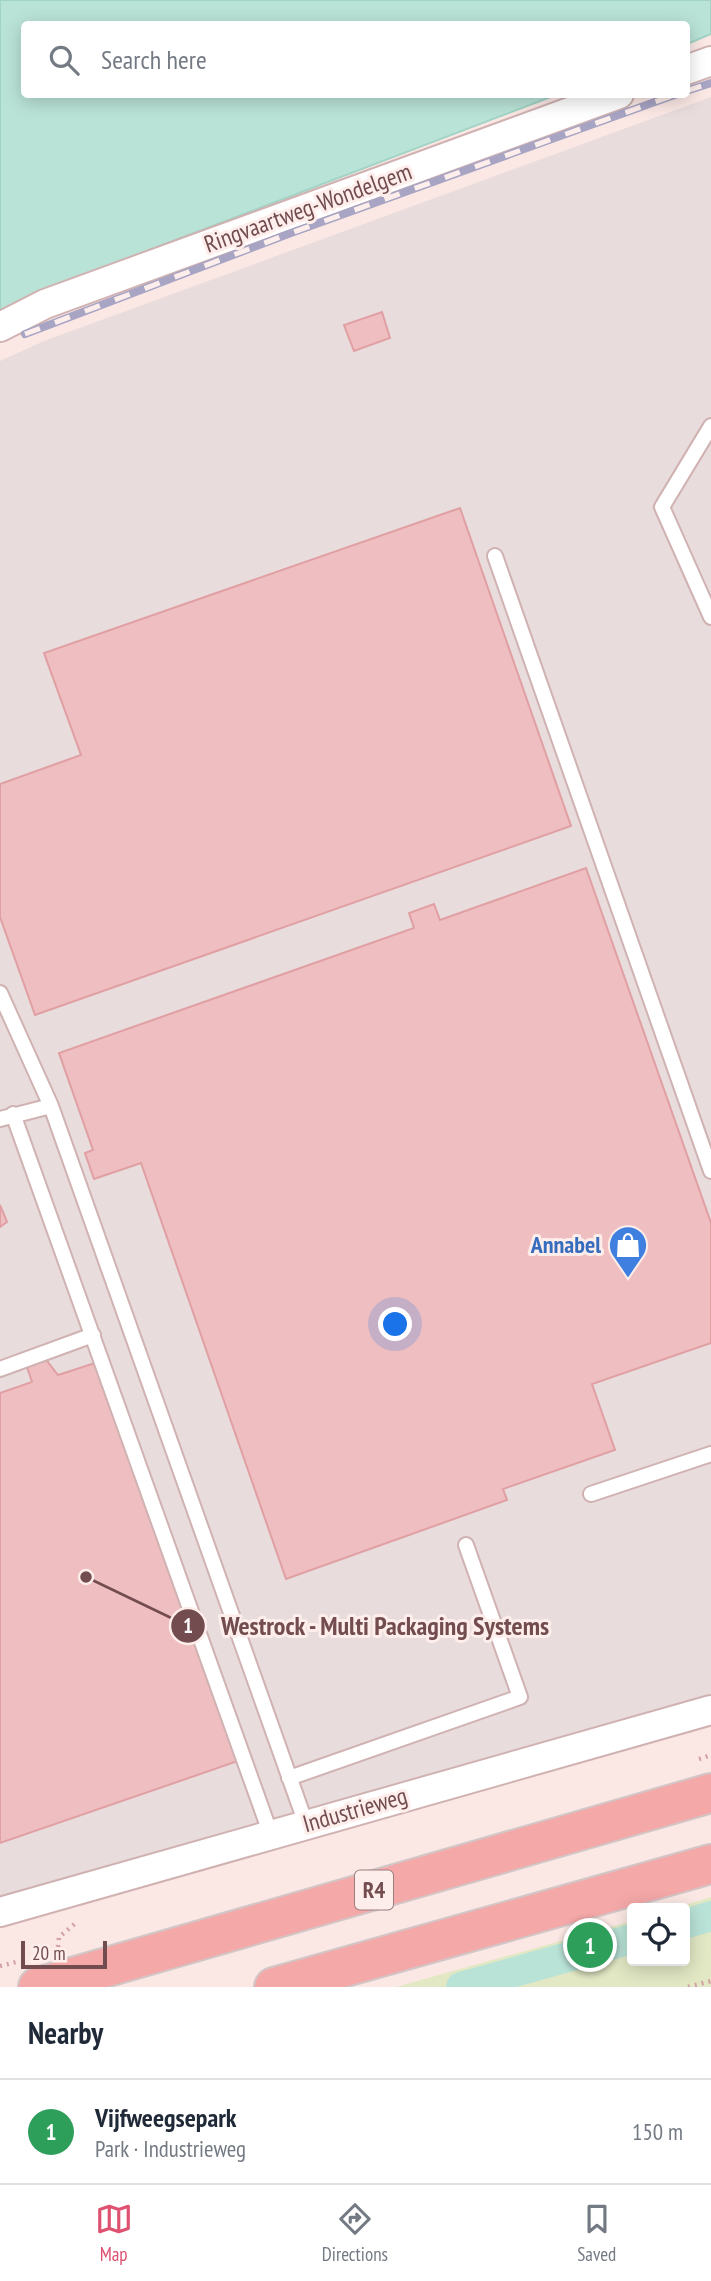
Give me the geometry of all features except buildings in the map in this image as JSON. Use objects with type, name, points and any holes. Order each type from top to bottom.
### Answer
[{"type":"highway","name":"R4","points":[[38,1987],[711,1793]]},
{"type":"highway","points":[[274,1987],[711,1864]]},
{"type":"street","points":[[690,69],[711,61]]},
{"type":"street","name":"Ringvaartweg-Wondelgem","points":[[0,327],[44,304],[608,98]]},
{"type":"street","name":"Industrieweg","points":[[0,1912],[711,1710]]},
{"type":"lane","points":[[711,426],[662,507],[711,617]]},
{"type":"lane","points":[[495,556],[711,1171]]},
{"type":"lane","points":[[0,993],[51,1106],[306,1825]]},
{"type":"lane","points":[[51,1106],[7,1117],[93,1335],[271,1835]]},
{"type":"lane","points":[[0,1369],[93,1335]]},
{"type":"lane","points":[[591,1494],[711,1454]]},
{"type":"lane","points":[[289,1779],[520,1697],[466,1545]]},
{"type":"path","points":[[58,1951],[59,1937],[74,1923],[88,1919]]},
{"type":"path","points":[[688,1987],[711,1981]]},
{"type":"shaded area","points":[[711,97],[711,1699],[0,1904],[0,361],[44,341]]},
{"type":"green space","points":[[711,1897],[711,1987],[396,1987],[627,1922],[627,1966],[690,1966],[690,1903]]},
{"type":"water","points":[[0,0],[711,0],[711,34],[690,43],[690,21],[21,21],[21,98],[548,98],[47,289],[0,310]]},
{"type":"waterway","points":[[690,1922],[711,1916]]},
{"type":"waterway","points":[[461,1987],[627,1940]]},
{"type":"railway","points":[[690,90],[711,83]]},
{"type":"railway","points":[[25,334],[291,233],[666,98]]},
{"type":"place","name":"Annabel","points":[[628,1279]]},
{"type":"place","name":"Westrock - Multi Packaging Systems","points":[[86,1577]]},
{"type":"place","name":"Vijfweegsepark","points":[[590,1945]]}]
